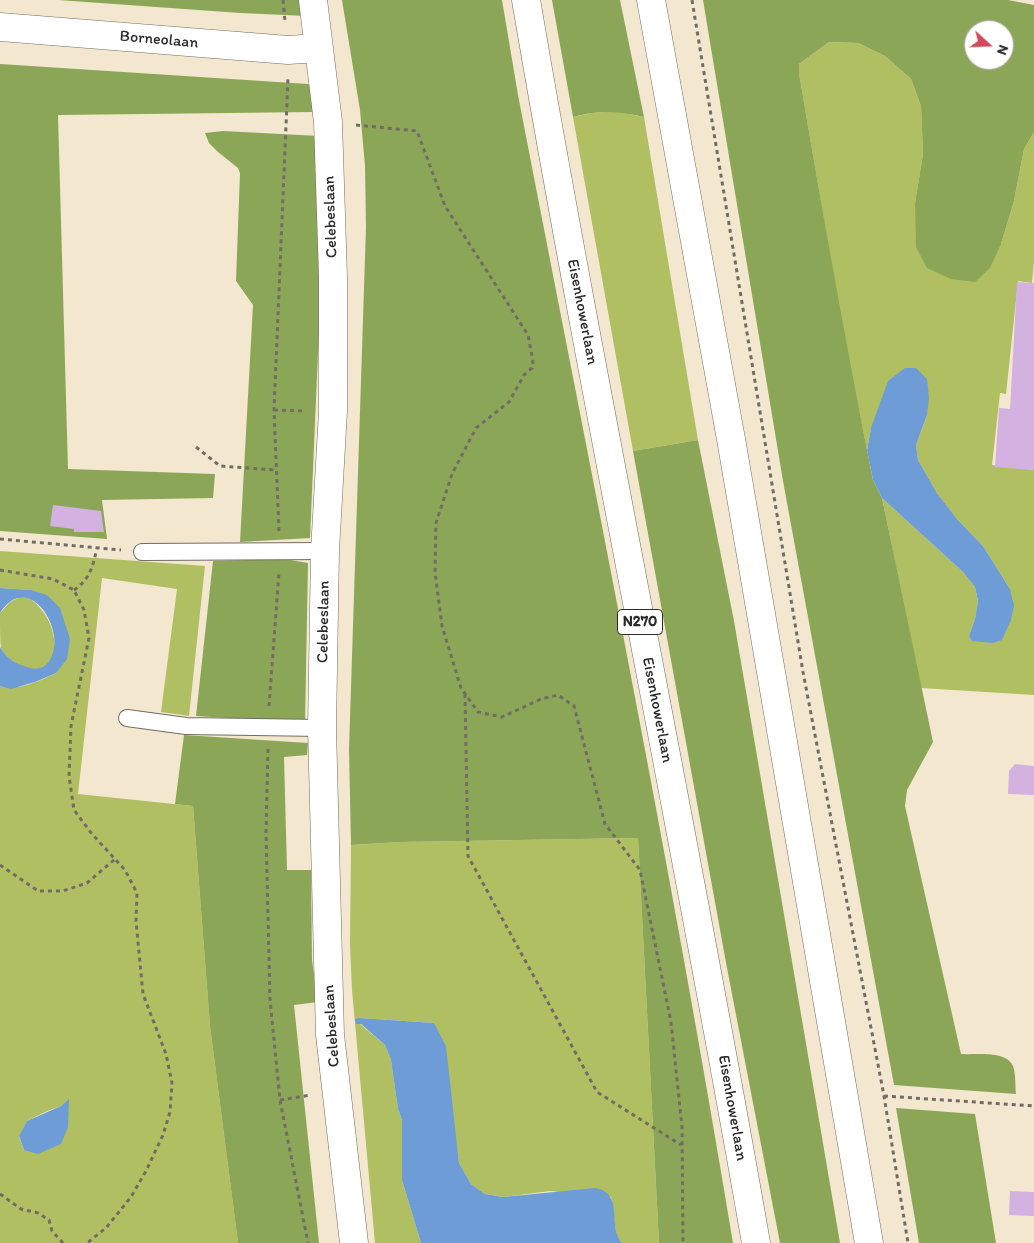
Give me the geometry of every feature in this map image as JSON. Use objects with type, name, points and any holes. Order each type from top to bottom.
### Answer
[{"type":"main road","name":"Celebeslaan","points":[[313,0],[328,122],[333,277],[333,411],[325,551],[322,728],[330,1035],[354,1243]]},
{"type":"main road","name":"Eisenhowerlaan","points":[[526,0],[562,208],[724,1060],[756,1243]]},
{"type":"main road","points":[[651,0],[733,449],[869,1243]]},
{"type":"main road","name":"Borneolaan","points":[[0,27],[288,50],[319,48]]},
{"type":"lane","points":[[142,552],[325,551]]},
{"type":"lane","points":[[127,718],[186,726],[322,728]]},
{"type":"path","points":[[283,0],[288,50],[274,410],[280,552],[269,727],[266,832],[270,1000],[280,1100],[308,1243]]},
{"type":"path","points":[[692,0],[803,672],[884,1096],[908,1243]]},
{"type":"path","points":[[328,122],[417,131],[445,206],[528,335],[533,361],[532,368],[524,375],[509,402],[476,428],[452,474],[436,523],[434,572],[442,626],[461,688],[478,712],[502,717],[540,699],[558,695],[574,706],[605,824],[640,870],[671,1022],[682,1146],[683,1243]]},
{"type":"path","points":[[196,447],[220,466],[276,470]]},
{"type":"path","points":[[0,539],[142,552]]},
{"type":"path","points":[[74,590],[83,584],[92,569],[97,548]]},
{"type":"path","points":[[0,570],[53,579],[74,590],[84,610],[89,638],[71,726],[70,776],[74,810],[92,834],[125,870],[137,893],[136,921],[143,994],[167,1061],[172,1084],[170,1112],[163,1135],[146,1171],[131,1197],[106,1228],[87,1243]]},
{"type":"path","points":[[465,694],[468,856],[597,1092],[682,1146]]},
{"type":"path","points":[[0,865],[38,891],[63,891],[87,883],[115,859]]},
{"type":"path","points":[[884,1096],[1034,1106]]},
{"type":"path","points":[[0,1194],[21,1209],[38,1213],[50,1220],[52,1231],[63,1243]]},
{"type":"green space","points":[[58,0],[305,0],[307,16],[240,13]]},
{"type":"green space","points":[[342,0],[502,0],[518,95],[657,812],[733,1243],[659,1243],[638,838],[400,842],[351,845],[349,749],[366,227],[365,166],[360,110]]},
{"type":"green space","points":[[552,0],[620,0],[644,117],[608,112],[573,117]]},
{"type":"green space","points":[[703,0],[1008,0],[1034,5],[1034,132],[1024,149],[1014,201],[1001,244],[990,268],[975,282],[951,279],[927,268],[916,247],[915,203],[923,154],[921,106],[911,79],[885,56],[858,43],[829,42],[799,64],[825,226],[853,379],[873,480],[882,498],[933,742],[907,790],[905,806],[961,1054],[997,1055],[1009,1061],[1014,1069],[1016,1094],[894,1085],[783,481]]},
{"type":"green space","points":[[829,42],[858,43],[885,56],[911,79],[921,106],[923,154],[915,203],[1001,244],[1014,201],[1024,149],[1034,132],[1034,261],[1032,283],[1018,281],[1006,394],[1000,393],[992,465],[1034,470],[1034,695],[921,688],[882,498],[963,572],[975,587],[978,601],[975,619],[969,636],[1010,589],[983,546],[957,519],[937,493],[918,460],[916,445],[927,415],[871,428],[867,450],[842,326],[799,73],[799,64]]},
{"type":"green space","points":[[0,64],[308,84],[312,86],[313,112],[58,115],[68,469],[215,474],[213,498],[102,500],[107,539],[0,531]]},
{"type":"green space","points":[[614,111],[644,117],[698,440],[633,451],[573,117]]},
{"type":"green space","points":[[223,131],[319,136],[320,307],[310,538],[240,542],[253,305],[236,281],[240,173],[238,168],[209,143],[205,133]]},
{"type":"green space","points":[[698,440],[734,621],[840,1243],[780,1243],[727,968],[633,451]]},
{"type":"green space","points":[[0,551],[205,566],[189,716],[161,712],[177,589],[102,578],[78,794],[193,806],[210,1026],[238,1243],[0,1243],[0,686],[22,686],[56,673],[70,639],[31,590],[0,588]],"holes":[[[69,1099],[24,1150],[19,1137],[27,1121],[61,1106]]]},
{"type":"green space","points":[[284,559],[308,563],[305,723],[196,716],[213,561]]},
{"type":"green space","points":[[20,597],[28,598],[36,604],[44,613],[51,626],[54,642],[53,657],[49,664],[43,668],[32,669],[19,665],[8,657],[1,648],[0,613],[10,602]]},
{"type":"green space","points":[[184,735],[308,743],[307,755],[284,757],[287,870],[311,870],[312,960],[318,1002],[294,1005],[319,1243],[238,1243],[210,1026],[193,806],[175,804]]},
{"type":"green space","points":[[638,838],[659,1243],[622,1243],[617,1238],[611,1197],[550,1191],[504,1197],[485,1194],[471,1184],[459,1163],[434,1023],[360,1018],[360,1024],[385,1045],[391,1060],[398,1109],[402,1120],[402,1180],[421,1243],[375,1243],[352,990],[350,945],[351,845],[400,842]]},
{"type":"green space","points":[[896,1108],[975,1114],[996,1243],[919,1243]]},
{"type":"water","points":[[905,368],[916,368],[927,379],[929,398],[927,415],[916,445],[918,460],[937,493],[957,519],[983,546],[1010,589],[1014,606],[1011,620],[1002,640],[993,643],[972,641],[969,636],[975,619],[978,601],[975,587],[963,572],[882,498],[873,480],[867,450],[871,428],[888,381]]},
{"type":"water","points":[[0,588],[31,590],[47,595],[60,608],[70,639],[67,659],[56,673],[11,689],[0,686],[0,647],[16,663],[30,668],[41,668],[50,660],[54,648],[54,634],[49,620],[42,609],[33,601],[22,598],[11,601],[0,613]]},
{"type":"water","points":[[355,1019],[434,1023],[446,1046],[459,1163],[471,1184],[485,1194],[503,1197],[595,1188],[604,1191],[610,1196],[613,1203],[616,1228],[622,1243],[421,1243],[402,1180],[402,1120],[398,1109],[391,1060],[385,1045],[361,1024],[356,1024]]},
{"type":"water","points":[[69,1099],[68,1127],[61,1144],[38,1154],[24,1150],[19,1136],[27,1121],[61,1106]]},
{"type":"building","points":[[1017,282],[1034,283],[1034,470],[995,467],[999,408],[1010,409]]},
{"type":"building","points":[[53,505],[101,511],[104,532],[74,532],[74,529],[50,526]]},
{"type":"building","points":[[1015,764],[1034,766],[1034,795],[1008,794],[1009,771]]},
{"type":"building","points":[[1010,1191],[1034,1192],[1034,1216],[1009,1215]]}]
